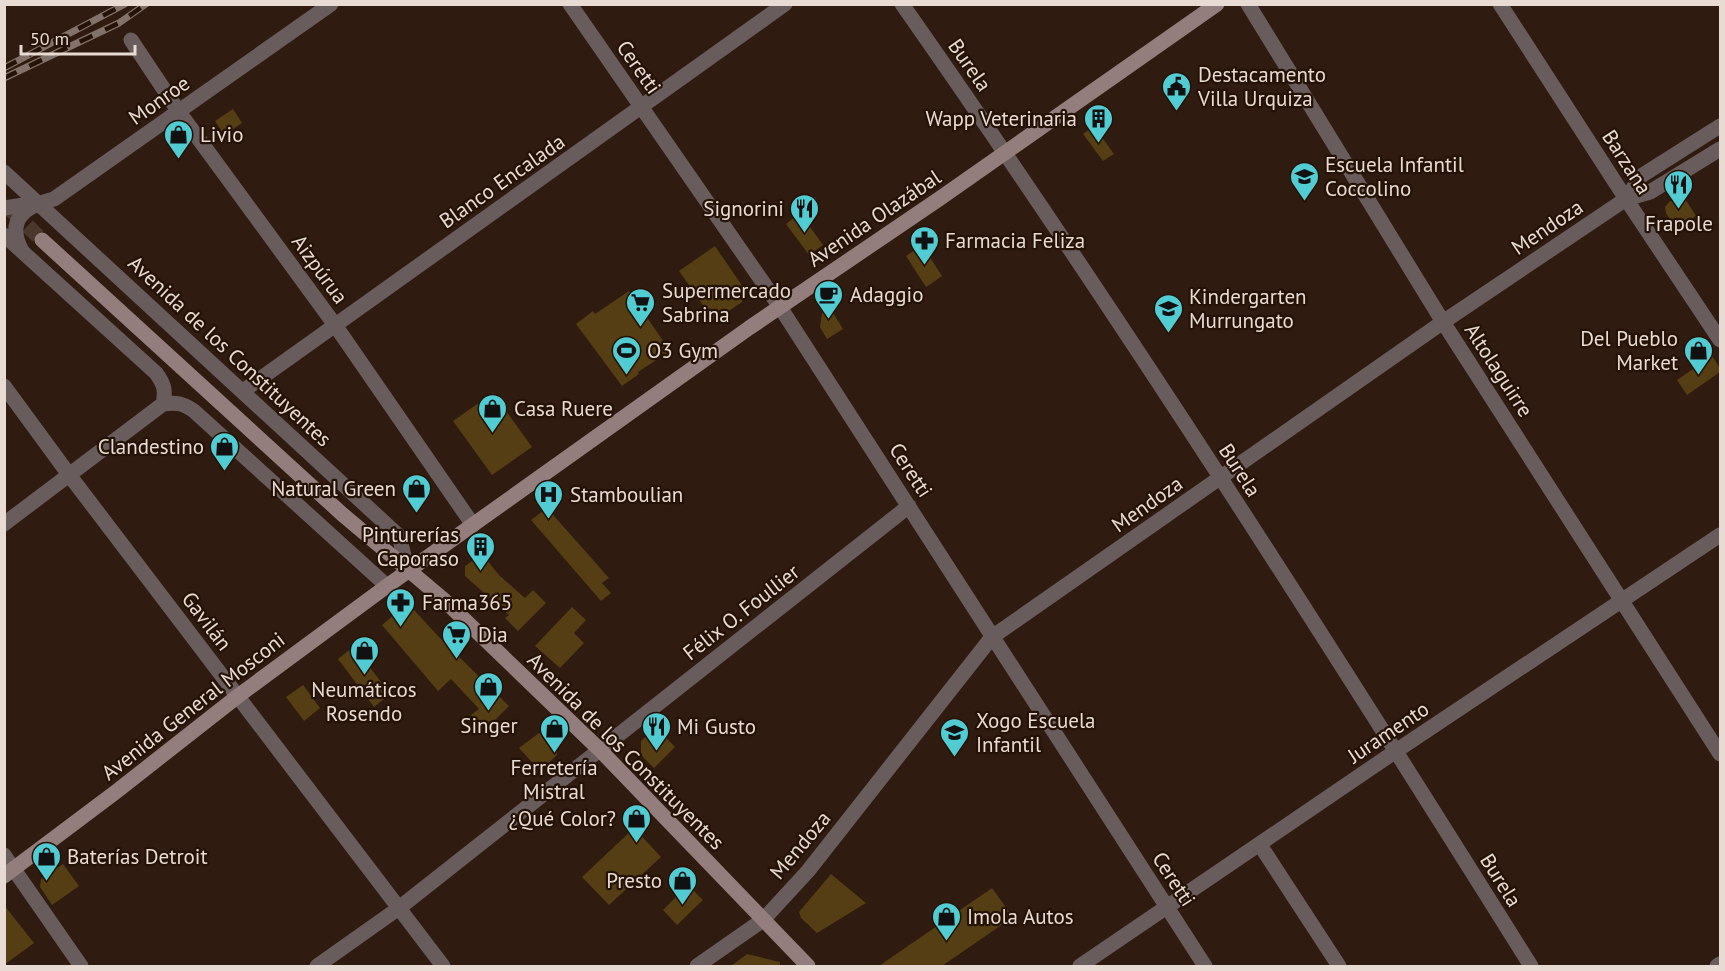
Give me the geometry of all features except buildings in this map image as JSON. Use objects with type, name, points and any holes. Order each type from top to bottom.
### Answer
[{"type":"main road","name":"Avenida Olazábal","points":[[408,571],[780,307],[1006,153],[1217,4]]},
{"type":"main road","name":"Avenida de los Constituyentes","points":[[42,240],[342,514],[444,600],[600,750],[808,966]]},
{"type":"main road","name":"Avenida General Mosconi","points":[[10,872],[238,696],[408,571]]},
{"type":"street","name":"Monroe","points":[[37,203],[54,199],[331,4]]},
{"type":"street","name":"Ceretti","points":[[570,4],[780,307],[1205,966]]},
{"type":"street","name":"Blanco Encalada","points":[[243,391],[785,4]]},
{"type":"street","name":"Burela","points":[[902,4],[1006,153],[1220,479],[1396,751],[1531,966]]},
{"type":"street","name":"Altolaguirre","points":[[1248,4],[1443,322],[1720,754]]},
{"type":"street","name":"Barzana","points":[[1500,4],[1720,340]]},
{"type":"street","name":"Aizpúrua","points":[[130,40],[179,112],[335,325],[473,525]]},
{"type":"street","points":[[1626,199],[1641,176],[1720,126]]},
{"type":"street","points":[[1626,199],[1650,192],[1720,148]]},
{"type":"street","name":"Avenida de los Constituyentes","points":[[4,172],[399,536],[408,571]]},
{"type":"street","name":"Mendoza","points":[[697,966],[763,920],[808,871],[992,637],[1443,322],[1626,199]]},
{"type":"street","points":[[4,208],[37,203]]},
{"type":"street","points":[[22,251],[15,239],[15,229],[19,218],[37,203]]},
{"type":"street","points":[[4,235],[156,373],[163,383],[165,392],[163,404]]},
{"type":"street","name":"Gavilán","points":[[4,386],[443,966]]},
{"type":"street","points":[[4,524],[163,404],[174,402],[194,411],[387,585]]},
{"type":"street","name":"Félix O. Foullier","points":[[317,966],[399,908],[909,506]]},
{"type":"street","name":"Juramento","points":[[1080,966],[1396,751],[1720,535]]},
{"type":"street","points":[[1260,845],[1339,966]]},
{"type":"street","points":[[4,855],[10,872],[81,966]]},
{"type":"tunnel","points":[[11,210],[42,240]]},
{"type":"railway","points":[[4,68],[125,4]]},
{"type":"railway","points":[[4,78],[119,23],[146,4]]},
{"type":"place","name":"Destacamento Villa Urquiza","points":[[1177,112]]},
{"type":"place","name":"Wapp Veterinaria","points":[[1098,144]]},
{"type":"place","name":"Livio","points":[[179,160]]},
{"type":"place","name":"Escuela Infantil Coccolino","points":[[1304,202]]},
{"type":"place","name":"Frapole","points":[[1679,210]]},
{"type":"place","name":"Signorini","points":[[805,234]]},
{"type":"place","name":"Farmacia Feliza","points":[[924,266]]},
{"type":"place","name":"Adaggio","points":[[829,320]]},
{"type":"place","name":"Supermercado Sabrina","points":[[641,328]]},
{"type":"place","name":"Kindergarten Murrungato","points":[[1168,334]]},
{"type":"place","name":"O3 Gym","points":[[626,376]]},
{"type":"place","name":"Del Pueblo Market","points":[[1699,376]]},
{"type":"place","name":"Casa Ruere","points":[[493,434]]},
{"type":"place","name":"Clandestino","points":[[225,472]]},
{"type":"place","name":"Natural Green","points":[[417,514]]},
{"type":"place","name":"Stamboulian","points":[[549,520]]},
{"type":"place","name":"Pinturerías Caporaso","points":[[480,572]]},
{"type":"place","name":"Farma365","points":[[401,628]]},
{"type":"place","name":"Dia","points":[[457,660]]},
{"type":"place","name":"Neumáticos Rosendo","points":[[364,676]]},
{"type":"place","name":"Singer","points":[[489,712]]},
{"type":"place","name":"Mi Gusto","points":[[656,752]]},
{"type":"place","name":"Ferretería Mistral","points":[[554,754]]},
{"type":"place","name":"Xogo Escuela Infantil","points":[[955,758]]},
{"type":"place","name":"¿Qué Color?","points":[[637,844]]},
{"type":"place","name":"Baterías Detroit","points":[[46,882]]},
{"type":"place","name":"Presto","points":[[683,906]]},
{"type":"place","name":"Imola Autos","points":[[946,942]]}]
